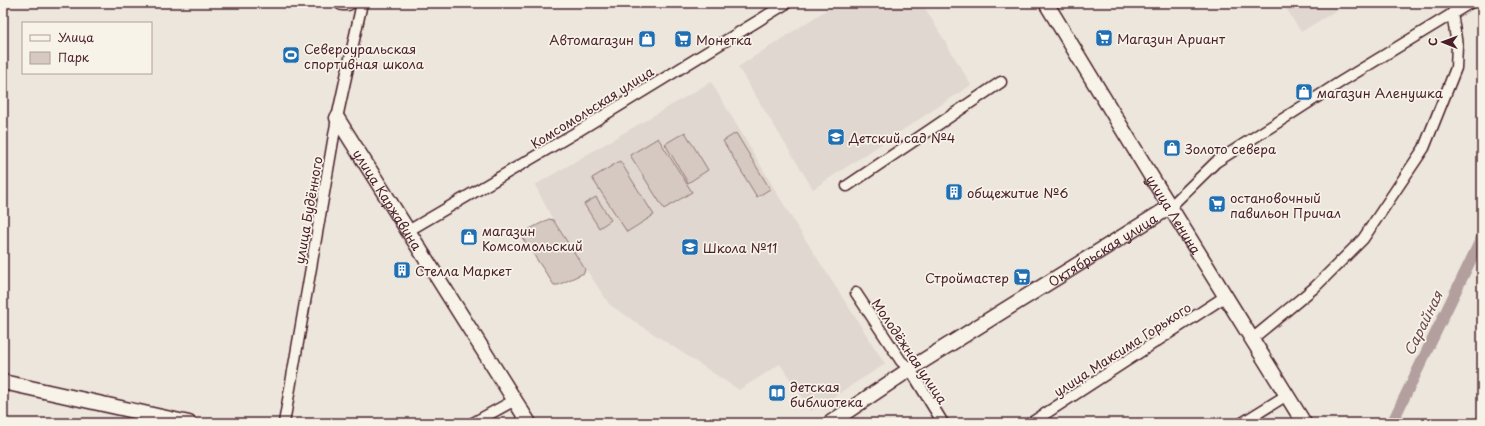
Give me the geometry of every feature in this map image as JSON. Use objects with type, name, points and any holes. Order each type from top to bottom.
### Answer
[{"type":"street","points":[[342,3],[348,3]]},
{"type":"street","name":"улица Будённого","points":[[284,423],[337,118],[362,3]]},
{"type":"street","name":"Комсомольская улица","points":[[408,231],[575,134],[787,3]]},
{"type":"street","name":"улица Ленина","points":[[1046,3],[1304,423]]},
{"type":"street","name":"Октябрьская улица","points":[[830,423],[910,369],[1170,207],[1216,162],[1470,3]]},
{"type":"street","points":[[1252,339],[1314,288],[1363,239],[1424,148],[1456,68],[1457,45],[1452,13]]},
{"type":"street","points":[[847,186],[1001,82]]},
{"type":"street","name":"улица Каржавина","points":[[337,118],[529,423]]},
{"type":"street","name":"Молодёжная улица","points":[[856,293],[901,361],[910,369],[943,423]]},
{"type":"street","name":"улица Максима Горького","points":[[1031,423],[1226,296]]},
{"type":"street","points":[[3,382],[189,423]]},
{"type":"street","points":[[1242,423],[1286,395]]},
{"type":"street","points":[[473,423],[515,400]]},
{"type":"shaded area","name":"Детский сад №4","points":[[837,3],[922,3],[971,85],[813,189],[738,67]]},
{"type":"shaded area","points":[[1283,3],[1348,3],[1301,32]]},
{"type":"shaded area","points":[[1427,3],[1444,3],[1432,10]]},
{"type":"shaded area","name":"Школа №11","points":[[711,82],[796,225],[885,364],[811,411],[780,364],[739,390],[610,305],[553,220],[535,185]]},
{"type":"green space","points":[[685,132],[708,170],[688,183],[665,144]]},
{"type":"green space","points":[[736,133],[770,189],[757,197],[723,141]]},
{"type":"green space","points":[[658,138],[692,192],[664,209],[630,155]]},
{"type":"green space","points":[[620,161],[654,215],[627,232],[592,178]]},
{"type":"green space","points":[[596,197],[611,220],[599,228],[584,204]]},
{"type":"green space","points":[[549,219],[553,220],[585,269],[584,273],[558,285],[554,285],[521,236],[522,233]]},
{"type":"waterway","name":"Сарайная","points":[[1392,423],[1482,237]]},
{"type":"place","name":"Магазин Ариант","points":[[1104,38]]},
{"type":"place","name":"Автомагазин","points":[[647,39]]},
{"type":"place","name":"Монетка","points":[[683,39]]},
{"type":"place","name":"Североуральская спортивная школа","points":[[291,55]]},
{"type":"place","name":"магазин Аленушка","points":[[1304,92]]},
{"type":"place","name":"Детский сад №4","points":[[836,137]]},
{"type":"place","name":"Золото севера","points":[[1172,148]]},
{"type":"place","name":"общежитие №6","points":[[954,192]]},
{"type":"place","name":"остановочный павильон Причал","points":[[1217,204]]},
{"type":"place","name":"магазин Комсомольский","points":[[469,237]]},
{"type":"place","name":"Школа №11","points":[[690,247]]},
{"type":"place","name":"Стелла Маркет","points":[[402,270]]},
{"type":"place","name":"Строймастер","points":[[1022,277]]},
{"type":"place","name":"детская библиотека","points":[[777,393]]}]
